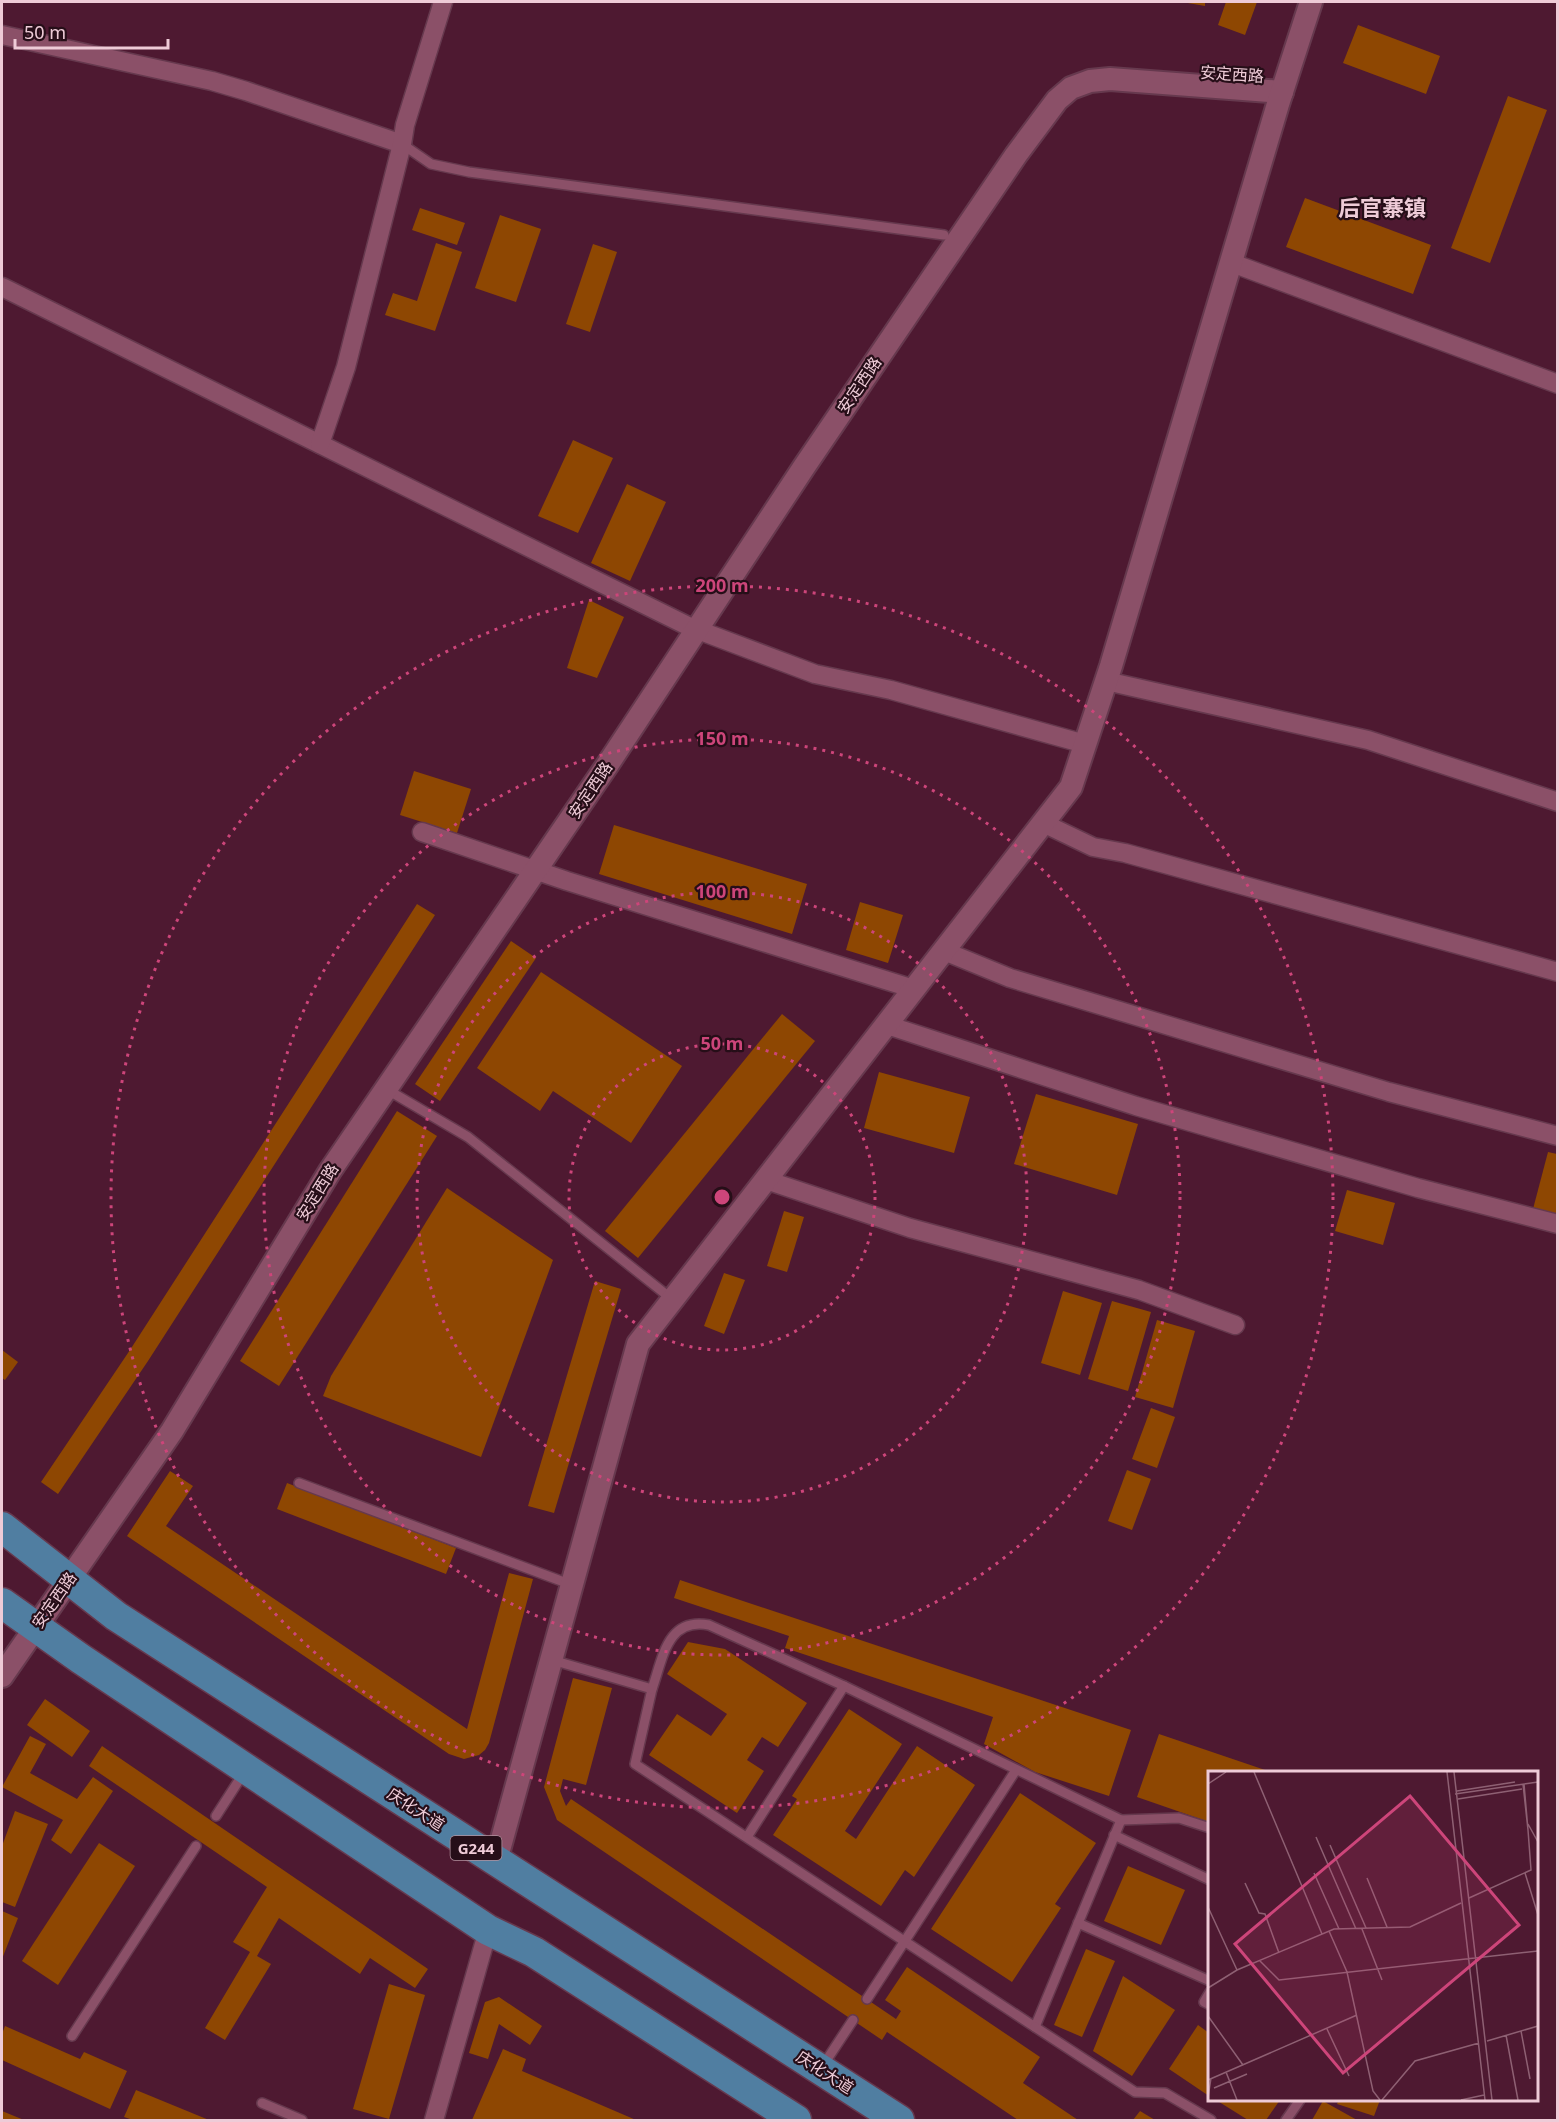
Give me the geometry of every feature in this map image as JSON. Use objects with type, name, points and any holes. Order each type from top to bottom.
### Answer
[{"type":"highway","name":"庆化大道","points":[[2,1527],[116,1616],[899,2121]]},
{"type":"highway","points":[[20,1616],[488,1930],[534,1952],[796,2121]]},
{"type":"street","points":[[320,444],[346,367],[405,125],[443,2]]},
{"type":"street","points":[[496,1861],[638,1344],[1071,787],[1106,681],[1284,85],[1311,2]]},
{"type":"street","points":[[2,35],[212,81],[402,144]]},
{"type":"street","name":"安定西路","points":[[690,627],[792,458],[1025,116],[1058,78],[1095,66],[1113,65],[1284,85]]},
{"type":"street","name":"安定西路","points":[[2,1649],[20,1616],[63,1574],[171,1431],[330,1171],[386,1089],[528,868],[690,627],[1057,99],[1071,88],[1090,81],[1110,79],[1284,85]]},
{"type":"street","points":[[1232,263],[1557,384]]},
{"type":"street","points":[[2,287],[690,627],[815,674],[891,690],[1085,744]]},
{"type":"street","points":[[1106,681],[1368,740],[1557,802]]},
{"type":"street","points":[[1043,823],[1093,847],[1125,853],[1557,972]]},
{"type":"street","points":[[422,832],[528,868],[914,989]]},
{"type":"street","name":"安定西路","points":[[63,1574],[160,1422],[317,1164],[528,868]]},
{"type":"street","points":[[944,951],[1010,978],[1389,1092],[1557,1136]]},
{"type":"street","points":[[887,1024],[1136,1106],[1418,1188],[1557,1224]]},
{"type":"street","points":[[766,1180],[910,1228],[1139,1290],[1235,1325]]},
{"type":"street","name":"安定西路","points":[[2,1676],[20,1616]]},
{"type":"street","points":[[434,2121],[488,1930]]},
{"type":"lane","points":[[402,144],[431,164],[469,172],[944,235]]},
{"type":"lane","points":[[386,1089],[468,1137],[673,1300]]},
{"type":"lane","points":[[300,1483],[572,1586]]},
{"type":"lane","points":[[1208,1828],[1179,1818],[1121,1820],[844,1686],[709,1625],[698,1623],[687,1625],[670,1638],[652,1689],[635,1764],[1135,2092],[1165,2093],[1211,2121]]},
{"type":"lane","points":[[552,1660],[652,1689]]},
{"type":"lane","points":[[747,1837],[844,1686]]},
{"type":"lane","points":[[216,1816],[246,1769]]},
{"type":"lane","points":[[867,1999],[1016,1770]]},
{"type":"lane","points":[[1035,2027],[1121,1820]]},
{"type":"lane","points":[[1114,1835],[1208,1880]]},
{"type":"lane","points":[[72,2036],[196,1846]]},
{"type":"lane","points":[[1078,1923],[1208,1981]]},
{"type":"lane","points":[[820,2069],[853,2020]]},
{"type":"lane","points":[[1286,2121],[1299,2101]]},
{"type":"lane","points":[[262,2103],[302,2121]]},
{"type":"building","points":[[1182,2],[1205,2],[1205,6]]},
{"type":"building","points":[[1226,2],[1257,2],[1245,35],[1218,25]]},
{"type":"building","points":[[1358,25],[1440,56],[1426,94],[1343,63]]},
{"type":"building","points":[[1508,96],[1547,110],[1490,263],[1451,248]]},
{"type":"building","points":[[1305,198],[1431,245],[1413,294],[1286,247]]},
{"type":"building","points":[[420,208],[465,223],[457,245],[412,230]]},
{"type":"building","points":[[500,215],[541,229],[516,302],[475,288]]},
{"type":"building","points":[[436,243],[462,252],[435,331],[385,315],[393,293],[417,301]]},
{"type":"building","points":[[593,244],[617,252],[590,332],[566,324]]},
{"type":"building","points":[[573,440],[613,458],[578,533],[538,516]]},
{"type":"building","points":[[627,484],[666,502],[630,581],[591,563]]},
{"type":"building","points":[[589,600],[624,617],[597,678],[567,668]]},
{"type":"building","points":[[414,771],[471,789],[457,833],[400,815]]},
{"type":"building","points":[[614,825],[807,884],[792,934],[599,874]]},
{"type":"building","points":[[860,902],[903,915],[888,963],[846,950]]},
{"type":"building","points":[[417,904],[435,915],[148,1361],[58,1494],[41,1482],[130,1350]]},
{"type":"building","points":[[511,941],[536,958],[440,1101],[415,1084]]},
{"type":"building","points":[[541,972],[682,1066],[631,1143],[553,1091],[540,1111],[477,1068]]},
{"type":"building","points":[[782,1014],[815,1041],[638,1258],[605,1231]]},
{"type":"building","points":[[879,1072],[970,1097],[954,1153],[864,1128]]},
{"type":"building","points":[[1036,1094],[1138,1124],[1117,1195],[1014,1164]]},
{"type":"building","points":[[397,1111],[437,1136],[279,1386],[240,1361]]},
{"type":"building","points":[[1548,1152],[1557,1154],[1557,1215],[1533,1209]]},
{"type":"building","points":[[447,1188],[553,1260],[481,1457],[323,1396],[331,1376]]},
{"type":"building","points":[[1347,1190],[1395,1203],[1383,1245],[1335,1231]]},
{"type":"building","points":[[784,1211],[804,1217],[787,1272],[767,1266]]},
{"type":"building","points":[[724,1273],[745,1280],[724,1334],[704,1326]]},
{"type":"building","points":[[595,1281],[621,1289],[554,1513],[528,1506]]},
{"type":"building","points":[[1063,1291],[1102,1303],[1080,1375],[1041,1363]]},
{"type":"building","points":[[1112,1301],[1151,1312],[1128,1391],[1088,1379]]},
{"type":"building","points":[[1157,1320],[1195,1331],[1173,1408],[1135,1397]]},
{"type":"building","points":[[2,1350],[18,1362],[5,1380],[2,1378]]},
{"type":"building","points":[[1151,1408],[1175,1417],[1157,1468],[1132,1459]]},
{"type":"building","points":[[1127,1470],[1151,1479],[1132,1530],[1108,1521]]},
{"type":"building","points":[[170,1471],[193,1486],[166,1526],[467,1729],[509,1573],[533,1579],[489,1743],[485,1750],[479,1755],[464,1759],[449,1754],[127,1536]]},
{"type":"building","points":[[287,1483],[456,1548],[446,1574],[277,1509]]},
{"type":"building","points":[[680,1580],[1131,1730],[1109,1796],[1035,1772],[984,1744],[993,1717],[785,1648],[789,1636],[674,1598]]},
{"type":"building","points":[[688,1642],[725,1649],[807,1703],[778,1747],[762,1737],[747,1760],[764,1771],[737,1813],[649,1755],[677,1714],[711,1736],[727,1714],[667,1674]]},
{"type":"building","points":[[573,1678],[612,1688],[586,1785],[563,1779],[560,1791],[566,1806],[571,1799],[896,2019],[901,2011],[885,2000],[907,1967],[1040,2057],[1023,2083],[1078,2120],[1018,2120],[887,2032],[882,2040],[557,1820],[544,1787]]},
{"type":"building","points":[[45,1699],[90,1731],[72,1757],[27,1725]]},
{"type":"building","points":[[849,1709],[902,1744],[845,1831],[856,1839],[917,1746],[975,1785],[914,1877],[905,1870],[881,1906],[773,1835],[797,1799],[792,1796]]},
{"type":"building","points":[[1159,1734],[1268,1771],[1208,1771],[1208,1822],[1137,1797]]},
{"type":"building","points":[[30,1736],[46,1744],[30,1773],[77,1799],[93,1777],[113,1791],[71,1854],[51,1840],[63,1820],[2,1787]]},
{"type":"building","points":[[102,1746],[428,1969],[415,1988],[370,1958],[360,1974],[279,1918],[257,1956],[271,1964],[225,2040],[205,2028],[250,1952],[233,1942],[267,1887],[89,1766]]},
{"type":"building","points":[[1020,1793],[1096,1843],[1055,1904],[1061,1908],[1012,1982],[931,1929]]},
{"type":"building","points":[[15,1811],[48,1824],[15,1907],[2,1902],[2,1846]]},
{"type":"building","points":[[99,1843],[135,1866],[58,1985],[22,1961]]},
{"type":"building","points":[[1128,1866],[1185,1890],[1161,1945],[1104,1921]]},
{"type":"building","points":[[2,1911],[18,1918],[2,1959]]},
{"type":"building","points":[[1086,1949],[1115,1961],[1082,2037],[1054,2025]]},
{"type":"building","points":[[1123,1976],[1175,2010],[1132,2076],[1093,2051]]},
{"type":"building","points":[[389,1984],[425,1995],[389,2119],[353,2109]]},
{"type":"building","points":[[499,1997],[542,2026],[530,2045],[499,2024],[488,2059],[469,2053],[485,2002]]},
{"type":"building","points":[[1198,2025],[1208,2032],[1208,2095],[1169,2069]]},
{"type":"building","points":[[5,2026],[80,2059],[84,2052],[127,2071],[110,2109],[2,2060],[2,2034]]},
{"type":"building","points":[[503,2049],[526,2059],[522,2071],[636,2120],[472,2120]]},
{"type":"building","points":[[136,2090],[209,2120],[133,2120],[124,2117]]},
{"type":"building","points":[[1218,2101],[1279,2101],[1266,2120],[1248,2120]]},
{"type":"building","points":[[1323,2101],[1357,2120],[1312,2120]]},
{"type":"building","points":[[1338,2101],[1380,2101],[1374,2116],[1337,2104]]},
{"type":"building","points":[[2,2111],[24,2120],[2,2120]]},
{"type":"building","points":[[1140,2111],[1155,2120],[1133,2120]]},
{"type":"district","name":"后官寨镇","points":[[1382,207]]}]
